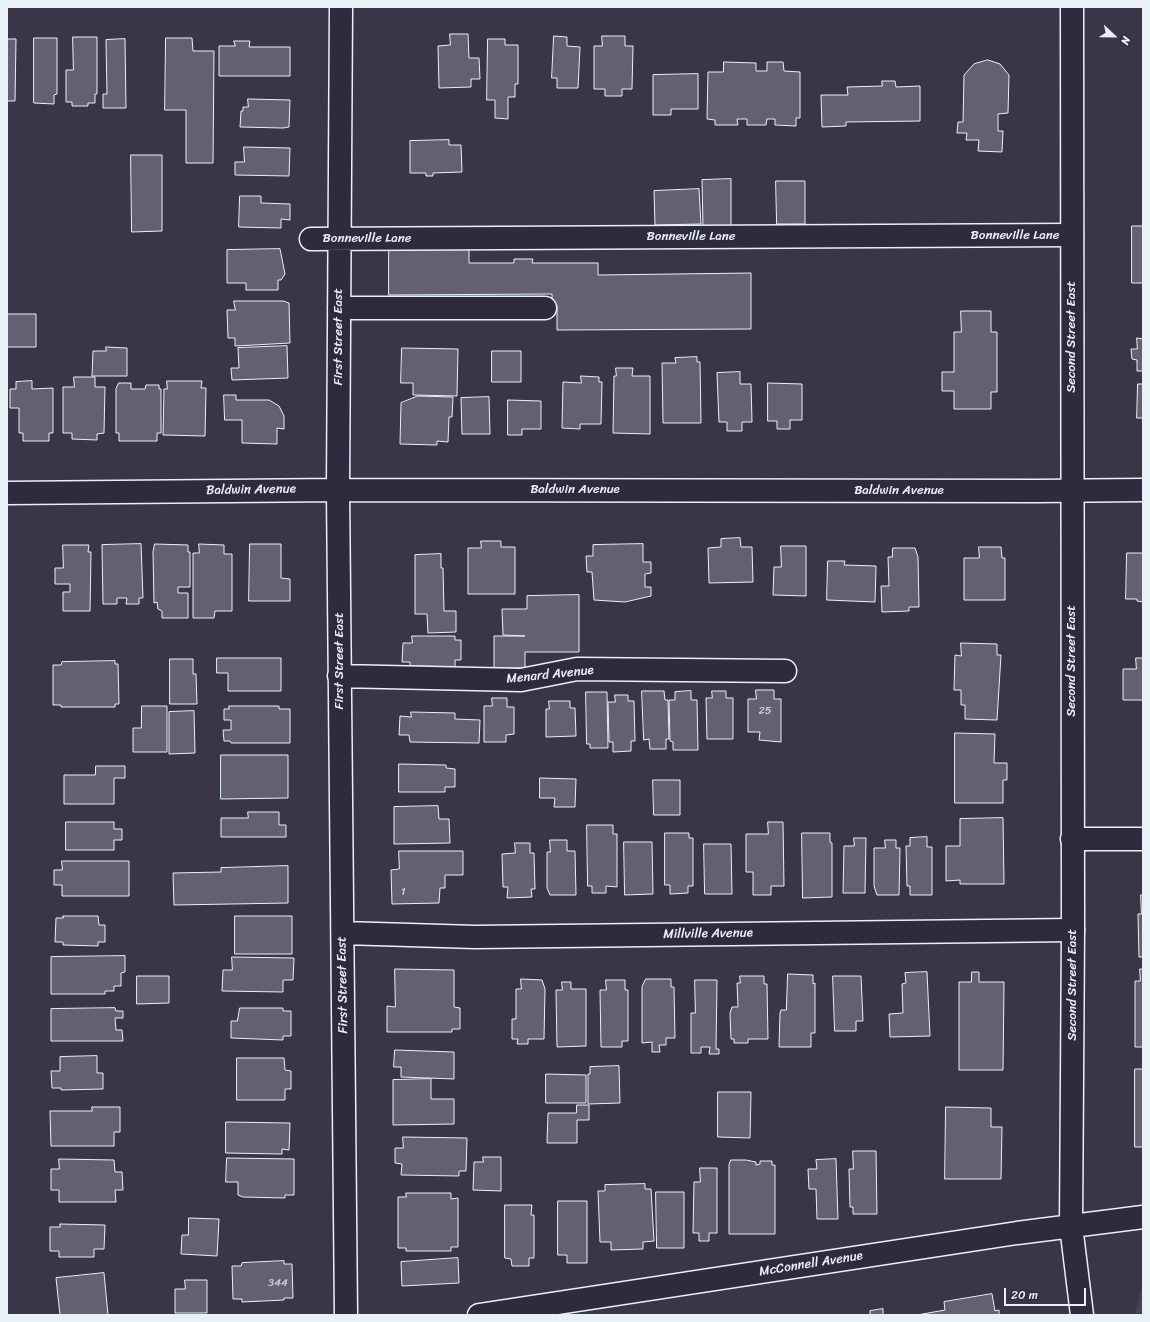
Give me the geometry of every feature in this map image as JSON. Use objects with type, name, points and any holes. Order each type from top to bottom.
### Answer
[{"type":"street","name":"First Street East","points":[[341,7],[338,490],[346,1315]]},
{"type":"street","name":"Second Street East","points":[[1072,7],[1073,930],[1071,1226],[1082,1315]]},
{"type":"street","name":"Bonneville Lane","points":[[310,239],[1072,236]]},
{"type":"street","points":[[339,308],[545,308]]},
{"type":"street","name":"Baldwin Avenue","points":[[7,493],[338,490],[1143,490]]},
{"type":"street","name":"Menard Avenue","points":[[340,676],[521,680],[577,669],[785,671]]},
{"type":"street","points":[[1072,839],[1143,839]]},
{"type":"street","name":"Millville Avenue","points":[[343,933],[475,937],[1073,930]]},
{"type":"street","name":"McConnell Avenue","points":[[479,1315],[1017,1233],[1143,1217]]},
{"type":"shaded area","points":[[1143,1283],[1143,1315],[1135,1315]]},
{"type":"building","points":[[450,34],[468,34],[469,58],[479,58],[480,79],[471,79],[471,87],[439,88],[438,46],[450,45]]},
{"type":"building","points":[[554,36],[567,37],[567,46],[580,47],[578,88],[557,88],[557,78],[552,78]]},
{"type":"building","points":[[602,36],[625,36],[625,46],[633,46],[632,89],[622,89],[622,96],[605,96],[605,89],[594,89],[594,46],[602,46]]},
{"type":"building","points":[[73,37],[97,37],[97,94],[95,94],[95,103],[88,103],[88,106],[72,106],[72,102],[66,102],[66,70],[73,70]]},
{"type":"building","points":[[34,38],[57,38],[57,94],[54,95],[54,104],[34,103]]},
{"type":"building","points":[[166,38],[192,38],[193,51],[214,51],[213,163],[186,163],[186,110],[165,110]]},
{"type":"building","points":[[7,39],[16,39],[15,101],[7,101]]},
{"type":"building","points":[[125,39],[126,108],[103,108],[103,94],[107,94],[106,40]]},
{"type":"building","points":[[488,39],[505,39],[505,45],[518,45],[518,84],[515,84],[515,97],[508,97],[508,119],[495,118],[495,100],[487,100]]},
{"type":"building","points":[[234,41],[250,41],[249,47],[290,47],[290,76],[219,76],[219,46],[235,46]]},
{"type":"building","points":[[988,60],[1000,64],[1009,75],[1008,113],[998,114],[998,131],[1003,131],[1002,152],[978,151],[979,140],[966,140],[967,133],[957,133],[958,122],[963,122],[964,75],[974,64]]},
{"type":"building","points":[[724,62],[756,63],[756,71],[767,71],[767,62],[783,62],[784,71],[800,72],[800,118],[796,118],[796,126],[775,125],[775,119],[767,119],[766,125],[747,125],[747,119],[737,119],[738,125],[715,125],[715,120],[707,119],[708,72],[723,72]]},
{"type":"building","points":[[698,74],[698,109],[671,109],[671,115],[653,115],[653,75]]},
{"type":"building","points":[[882,81],[895,81],[896,87],[920,86],[920,121],[846,122],[846,126],[822,127],[821,95],[848,95],[847,87],[882,86]]},
{"type":"building","points":[[248,99],[290,100],[289,127],[240,127],[241,111],[243,111],[243,107],[248,107]]},
{"type":"building","points":[[449,140],[449,145],[461,145],[462,172],[433,173],[433,176],[426,176],[426,173],[410,173],[410,141]]},
{"type":"building","points":[[244,147],[290,148],[289,176],[235,175],[235,162],[244,162]]},
{"type":"building","points":[[131,155],[162,155],[162,231],[132,232]]},
{"type":"building","points":[[731,179],[731,227],[703,227],[702,180]]},
{"type":"building","points":[[776,181],[805,181],[805,224],[777,224]]},
{"type":"building","points":[[699,189],[701,224],[655,225],[654,191]]},
{"type":"building","points":[[240,196],[261,196],[261,203],[290,204],[290,220],[281,219],[281,228],[239,227]]},
{"type":"building","points":[[1132,226],[1143,226],[1143,283],[1132,283]]},
{"type":"building","points":[[280,249],[285,274],[281,280],[278,280],[278,290],[246,290],[246,283],[227,283],[227,250]]},
{"type":"building","points":[[389,249],[469,249],[469,263],[514,263],[514,259],[533,259],[532,263],[598,263],[598,275],[751,273],[751,329],[557,330],[557,306],[552,306],[552,294],[389,295]]},
{"type":"building","points":[[234,301],[283,301],[289,303],[290,343],[235,346],[235,338],[228,338],[227,310],[235,310]]},
{"type":"building","points":[[961,311],[991,311],[991,332],[997,332],[997,392],[991,392],[991,409],[954,409],[954,391],[942,391],[942,372],[954,372],[954,332],[961,332]]},
{"type":"building","points":[[7,314],[36,314],[36,347],[7,347]]},
{"type":"building","points":[[1137,338],[1143,339],[1143,371],[1137,371],[1137,360],[1132,359],[1131,349],[1137,349]]},
{"type":"building","points":[[287,346],[288,378],[232,380],[231,368],[239,368],[238,348]]},
{"type":"building","points":[[106,347],[127,348],[127,376],[92,376],[93,351],[106,351]]},
{"type":"building","points":[[402,348],[458,349],[457,396],[413,395],[413,383],[401,383]]},
{"type":"building","points":[[492,351],[521,351],[521,382],[492,382]]},
{"type":"building","points":[[697,357],[697,362],[700,362],[701,423],[663,423],[662,363],[676,363],[675,358]]},
{"type":"building","points":[[616,368],[633,368],[632,376],[650,376],[650,434],[613,433],[614,376],[616,376]]},
{"type":"building","points":[[740,372],[740,384],[751,384],[752,422],[742,422],[742,431],[727,431],[727,422],[719,422],[717,373]]},
{"type":"building","points":[[581,376],[599,377],[599,382],[602,382],[601,424],[580,424],[580,429],[562,428],[563,382],[581,383]]},
{"type":"building","points":[[74,377],[95,377],[95,387],[105,387],[104,433],[97,434],[97,440],[72,439],[72,433],[63,433],[63,387],[74,387]]},
{"type":"building","points":[[32,381],[32,389],[53,388],[53,433],[49,433],[49,441],[23,441],[23,433],[19,433],[19,408],[10,408],[10,389],[16,389],[16,382]]},
{"type":"building","points":[[167,381],[202,381],[201,388],[206,388],[205,436],[163,435],[164,389],[167,389]]},
{"type":"building","points":[[119,383],[131,383],[131,389],[145,389],[146,385],[159,385],[159,389],[161,389],[161,433],[157,433],[157,441],[119,441],[119,433],[116,433],[116,389]]},
{"type":"building","points":[[768,383],[802,384],[802,420],[790,420],[790,429],[777,429],[777,421],[768,421]]},
{"type":"building","points":[[1138,384],[1143,384],[1143,418],[1137,418]]},
{"type":"building","points":[[224,395],[236,395],[236,400],[269,400],[279,406],[284,416],[284,429],[277,428],[277,444],[242,443],[242,420],[225,420]]},
{"type":"building","points":[[418,396],[453,397],[452,417],[449,417],[448,442],[437,441],[437,445],[400,444],[401,403]]},
{"type":"building","points":[[489,397],[490,434],[462,434],[461,398]]},
{"type":"building","points":[[508,400],[541,401],[541,429],[522,429],[522,435],[508,435]]},
{"type":"building","points":[[740,538],[741,547],[752,547],[753,582],[709,583],[708,548],[721,547],[721,539]]},
{"type":"building","points":[[481,541],[501,541],[501,547],[515,547],[515,594],[468,594],[468,548],[481,548]]},
{"type":"building","points":[[141,544],[143,598],[139,598],[139,604],[126,604],[127,598],[117,598],[117,604],[103,604],[102,545]]},
{"type":"building","points":[[155,544],[188,545],[188,552],[190,552],[190,587],[178,587],[178,593],[188,593],[188,618],[162,618],[162,611],[158,609],[157,602],[154,603],[153,552]]},
{"type":"building","points":[[199,544],[224,545],[224,554],[232,554],[232,611],[215,611],[214,618],[193,618],[193,553],[199,553]]},
{"type":"building","points":[[250,544],[281,544],[281,578],[290,579],[290,601],[249,601]]},
{"type":"building","points":[[643,544],[643,562],[651,562],[651,573],[645,574],[645,587],[651,587],[651,596],[625,602],[594,600],[592,572],[587,572],[586,556],[593,556],[593,545]]},
{"type":"building","points":[[63,545],[89,545],[88,552],[91,552],[90,611],[63,611],[63,592],[70,592],[70,584],[55,584],[55,568],[63,568]]},
{"type":"building","points":[[781,546],[806,546],[806,596],[773,595],[774,567],[781,567]]},
{"type":"building","points":[[979,547],[1001,547],[1002,558],[1005,558],[1005,600],[964,600],[964,558],[979,558]]},
{"type":"building","points":[[893,548],[915,548],[918,557],[919,607],[909,607],[909,611],[882,612],[881,586],[889,586],[888,557],[892,557]]},
{"type":"building","points":[[1127,553],[1143,553],[1143,602],[1137,601],[1137,599],[1126,599]]},
{"type":"building","points":[[441,554],[441,568],[443,568],[444,611],[456,611],[456,632],[428,633],[427,614],[415,614],[415,555]]},
{"type":"building","points":[[828,561],[845,561],[844,565],[876,566],[875,602],[827,600]]},
{"type":"building","points":[[579,595],[579,652],[525,652],[525,668],[494,668],[494,636],[525,636],[503,635],[502,609],[527,609],[527,596]]},
{"type":"building","points":[[412,636],[455,636],[455,640],[461,640],[461,660],[455,660],[455,667],[410,666],[410,662],[402,662],[403,643],[412,643]]},
{"type":"building","points":[[961,643],[997,644],[997,655],[1001,655],[997,720],[965,719],[965,705],[961,705],[961,690],[954,690],[955,655],[961,656]]},
{"type":"building","points":[[217,658],[281,658],[281,691],[228,691],[228,673],[217,673]]},
{"type":"building","points":[[1136,658],[1143,658],[1143,700],[1123,700],[1123,669],[1136,669]]},
{"type":"building","points":[[170,659],[193,659],[193,674],[196,674],[197,704],[170,704]]},
{"type":"building","points":[[115,661],[115,664],[118,664],[119,704],[115,704],[115,707],[61,707],[61,705],[53,705],[53,665],[61,665],[62,662]]},
{"type":"building","points":[[756,690],[774,690],[774,699],[781,699],[781,742],[759,740],[760,732],[748,732],[748,699],[756,699]]},
{"type":"building","points":[[642,691],[664,691],[665,700],[668,700],[669,739],[666,739],[666,749],[650,749],[649,739],[644,740]]},
{"type":"building","points":[[691,691],[691,700],[697,700],[698,750],[673,750],[673,742],[670,741],[669,700],[675,700],[675,692]]},
{"type":"building","points":[[712,691],[726,691],[726,698],[733,698],[733,739],[707,739],[706,698],[712,698]]},
{"type":"building","points":[[586,692],[607,692],[608,748],[590,748],[590,744],[587,744]]},
{"type":"building","points":[[615,695],[628,695],[628,701],[634,701],[635,741],[631,741],[631,751],[613,752],[613,742],[609,742],[608,702],[615,702]]},
{"type":"building","points":[[492,698],[507,698],[507,707],[514,707],[514,734],[506,735],[506,742],[484,742],[484,706],[492,706]]},
{"type":"building","points":[[549,701],[570,701],[570,708],[575,708],[576,736],[546,737],[546,709],[549,709]]},
{"type":"building","points":[[142,706],[167,706],[167,752],[133,752],[133,728],[141,728]]},
{"type":"building","points":[[229,706],[279,706],[279,709],[290,709],[290,743],[231,743],[230,741],[224,741],[223,730],[231,730],[231,720],[224,720],[224,709],[229,709]]},
{"type":"building","points":[[194,711],[195,753],[169,754],[169,712]]},
{"type":"building","points":[[411,712],[455,713],[455,719],[480,720],[479,743],[410,742],[409,735],[399,735],[400,716],[411,717]]},
{"type":"building","points":[[955,733],[995,734],[994,763],[1007,763],[1007,780],[1003,780],[1003,803],[955,803]]},
{"type":"building","points":[[221,755],[288,755],[288,798],[221,799]]},
{"type":"building","points":[[399,764],[446,765],[446,768],[455,769],[455,787],[445,787],[445,792],[399,792]]},
{"type":"building","points":[[96,766],[125,766],[125,778],[114,778],[114,804],[64,804],[64,775],[95,775]]},
{"type":"building","points":[[540,778],[576,779],[575,807],[554,807],[555,798],[540,798]]},
{"type":"building","points":[[653,780],[680,780],[680,815],[654,815]]},
{"type":"building","points":[[438,806],[439,819],[449,819],[450,843],[394,844],[394,807]]},
{"type":"building","points":[[248,812],[279,812],[279,825],[286,825],[286,837],[221,837],[221,818],[248,818]]},
{"type":"building","points":[[1003,818],[1004,884],[960,884],[960,880],[946,881],[946,846],[960,846],[960,819]]},
{"type":"building","points":[[66,822],[114,822],[114,829],[122,829],[122,840],[114,840],[114,850],[66,850]]},
{"type":"building","points":[[768,822],[783,822],[784,886],[771,886],[771,895],[753,895],[753,872],[746,872],[746,834],[768,834]]},
{"type":"building","points":[[587,825],[613,825],[613,834],[617,834],[617,887],[606,886],[606,893],[592,893],[592,886],[588,886]]},
{"type":"building","points":[[665,833],[689,833],[689,838],[693,838],[693,886],[688,886],[688,893],[670,894],[670,885],[665,885]]},
{"type":"building","points":[[802,833],[830,833],[830,842],[832,843],[832,897],[803,898]]},
{"type":"building","points":[[927,837],[927,847],[932,847],[932,895],[910,895],[910,886],[907,886],[906,846],[910,846],[910,838]]},
{"type":"building","points":[[854,838],[866,838],[865,893],[843,893],[844,846],[854,846]]},
{"type":"building","points":[[550,840],[567,840],[567,851],[575,851],[576,895],[550,895],[547,888],[547,852],[550,852]]},
{"type":"building","points":[[885,840],[896,840],[896,848],[900,848],[899,895],[877,895],[874,886],[874,848],[885,848]]},
{"type":"building","points":[[624,842],[652,842],[653,894],[625,895]]},
{"type":"building","points":[[515,843],[530,843],[530,853],[534,853],[535,889],[531,889],[532,897],[507,898],[508,887],[503,887],[502,854],[515,853]]},
{"type":"building","points":[[704,844],[731,844],[732,894],[705,894]]},
{"type":"building","points":[[399,851],[463,851],[463,875],[445,875],[445,888],[440,888],[439,903],[392,904],[391,870],[399,869]]},
{"type":"building","points":[[62,861],[129,861],[129,896],[62,896],[62,885],[54,885],[54,870],[62,870]]},
{"type":"building","points":[[288,866],[288,903],[174,905],[173,873],[221,872],[221,868]]},
{"type":"building","points":[[1141,895],[1143,895],[1143,957],[1139,957],[1138,914],[1141,914]]},
{"type":"building","points":[[63,916],[98,916],[99,925],[105,925],[105,942],[98,942],[98,946],[63,945],[63,942],[55,942],[56,918],[63,918]]},
{"type":"building","points":[[235,916],[292,916],[292,954],[235,954]]},
{"type":"building","points":[[125,956],[125,972],[121,973],[121,986],[114,986],[114,991],[105,991],[105,994],[51,994],[51,957]]},
{"type":"building","points":[[232,957],[294,958],[293,980],[283,980],[283,992],[222,991],[223,970],[232,970]]},
{"type":"building","points":[[395,969],[454,970],[454,1007],[460,1008],[460,1029],[452,1029],[452,1032],[387,1032],[387,1006],[395,1007]]},
{"type":"building","points":[[1140,969],[1143,969],[1143,1047],[1135,1047],[1135,981],[1140,981]]},
{"type":"building","points":[[927,972],[930,1036],[890,1037],[889,1014],[903,1013],[902,984],[906,983],[905,973]]},
{"type":"building","points":[[972,972],[979,972],[979,982],[1004,982],[1003,1070],[959,1070],[959,982],[971,982]]},
{"type":"building","points":[[788,974],[813,975],[813,984],[815,983],[815,1033],[811,1033],[811,1047],[779,1047],[780,1013],[781,1010],[786,1010]]},
{"type":"building","points":[[137,976],[169,976],[169,1003],[137,1004]]},
{"type":"building","points":[[740,976],[764,976],[764,984],[767,984],[768,1039],[748,1039],[748,1043],[734,1043],[734,1039],[731,1039],[730,1013],[732,1007],[738,1007],[737,983],[740,983]]},
{"type":"building","points":[[833,976],[861,976],[863,1021],[856,1021],[856,1031],[835,1031]]},
{"type":"building","points":[[521,979],[542,980],[545,989],[544,1039],[528,1039],[528,1044],[517,1044],[518,1039],[512,1039],[512,1019],[516,1019],[516,989],[521,989]]},
{"type":"building","points":[[646,979],[671,979],[671,987],[674,987],[675,1038],[666,1038],[666,1045],[659,1045],[660,1052],[652,1052],[652,1042],[642,1043],[642,987]]},
{"type":"building","points":[[606,980],[625,980],[625,990],[628,990],[628,1041],[622,1041],[622,1047],[601,1047],[600,990],[606,990]]},
{"type":"building","points":[[695,980],[717,980],[716,1049],[719,1049],[719,1054],[709,1054],[710,1047],[701,1047],[701,1053],[691,1053],[691,1013],[695,1013]]},
{"type":"building","points":[[562,982],[571,982],[571,989],[586,989],[586,1046],[557,1047],[556,990],[562,990]]},
{"type":"building","points":[[115,1008],[116,1011],[123,1011],[123,1018],[115,1018],[116,1030],[122,1030],[123,1041],[51,1041],[51,1009]]},
{"type":"building","points":[[240,1008],[283,1008],[283,1011],[291,1011],[291,1036],[283,1036],[283,1040],[231,1038],[231,1021],[237,1021]]},
{"type":"building","points":[[395,1050],[454,1052],[454,1079],[401,1077],[401,1067],[394,1067]]},
{"type":"building","points":[[97,1056],[97,1073],[103,1073],[103,1089],[61,1090],[61,1088],[52,1088],[51,1071],[60,1071],[60,1057]]},
{"type":"building","points":[[237,1058],[284,1058],[285,1070],[291,1071],[291,1089],[285,1089],[285,1100],[237,1100]]},
{"type":"building","points":[[619,1066],[620,1103],[588,1104],[588,1074],[590,1074],[590,1067]]},
{"type":"building","points":[[1135,1069],[1143,1069],[1143,1147],[1135,1147]]},
{"type":"building","points":[[546,1074],[586,1075],[586,1103],[546,1103]]},
{"type":"building","points":[[431,1079],[431,1099],[454,1099],[454,1124],[393,1125],[393,1080]]},
{"type":"building","points":[[718,1092],[751,1092],[750,1138],[718,1137]]},
{"type":"building","points":[[577,1105],[589,1105],[589,1120],[577,1120],[577,1143],[547,1143],[548,1113],[576,1113]]},
{"type":"building","points":[[92,1107],[120,1107],[120,1132],[114,1132],[114,1146],[51,1146],[50,1111],[92,1111]]},
{"type":"building","points":[[946,1107],[991,1108],[991,1127],[1002,1127],[1001,1179],[945,1179]]},
{"type":"building","points":[[226,1122],[290,1123],[289,1150],[282,1149],[282,1154],[226,1153]]},
{"type":"building","points":[[403,1137],[467,1138],[466,1171],[459,1171],[459,1176],[401,1175],[402,1164],[395,1163],[395,1148],[403,1148]]},
{"type":"building","points":[[853,1151],[876,1151],[877,1214],[853,1214],[853,1207],[850,1207],[849,1169],[853,1169]]},
{"type":"building","points":[[483,1157],[501,1157],[501,1191],[473,1190],[474,1162],[483,1162]]},
{"type":"building","points":[[227,1158],[294,1159],[294,1195],[285,1195],[285,1198],[243,1197],[238,1195],[238,1182],[226,1182]]},
{"type":"building","points":[[59,1159],[114,1160],[115,1172],[122,1172],[123,1190],[115,1190],[116,1202],[59,1202],[59,1190],[51,1190],[51,1169],[59,1169]]},
{"type":"building","points":[[836,1159],[838,1219],[817,1219],[816,1189],[809,1189],[808,1169],[817,1169],[816,1160]]},
{"type":"building","points":[[731,1160],[756,1162],[756,1165],[760,1164],[760,1161],[772,1161],[772,1165],[775,1165],[775,1234],[729,1234],[729,1165]]},
{"type":"building","points":[[700,1168],[717,1168],[717,1233],[709,1233],[709,1241],[699,1241],[699,1233],[693,1233],[694,1182],[700,1182]]},
{"type":"building","points":[[645,1184],[645,1189],[651,1189],[654,1241],[643,1242],[643,1249],[611,1250],[611,1242],[600,1242],[598,1191],[605,1191],[605,1185]]},
{"type":"building","points":[[656,1192],[684,1192],[684,1248],[657,1248]]},
{"type":"building","points":[[406,1193],[451,1193],[451,1199],[458,1198],[458,1247],[451,1247],[451,1251],[406,1251],[406,1248],[398,1248],[398,1197],[406,1197]]},
{"type":"building","points":[[558,1201],[587,1201],[587,1263],[567,1263],[567,1255],[558,1255]]},
{"type":"building","points":[[505,1205],[532,1205],[531,1215],[534,1215],[534,1258],[529,1258],[529,1266],[512,1266],[511,1259],[505,1258]]},
{"type":"building","points":[[189,1218],[219,1219],[217,1256],[181,1254],[182,1235],[188,1235]]},
{"type":"building","points":[[60,1224],[105,1225],[104,1249],[94,1249],[94,1257],[59,1257],[59,1251],[50,1251],[50,1227],[60,1227]]},
{"type":"building","points":[[458,1258],[459,1283],[402,1286],[401,1262]]},
{"type":"building","points":[[284,1261],[284,1264],[292,1264],[293,1298],[284,1298],[284,1300],[242,1302],[242,1299],[233,1299],[232,1266],[241,1266],[242,1263]]},
{"type":"building","points":[[104,1273],[108,1315],[60,1315],[56,1278]]},
{"type":"building","points":[[185,1280],[207,1280],[207,1313],[175,1313],[175,1289],[185,1289]]},
{"type":"building","points":[[992,1294],[995,1311],[999,1310],[999,1315],[917,1315],[945,1310],[944,1302]]},
{"type":"building","points":[[883,1309],[883,1315],[870,1315],[870,1311]]}]
